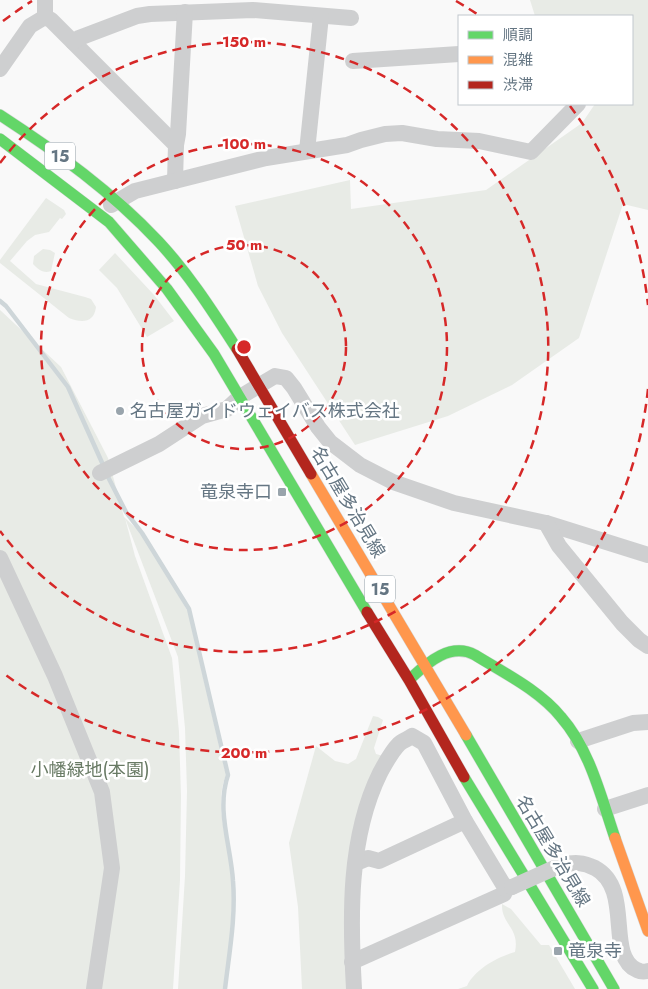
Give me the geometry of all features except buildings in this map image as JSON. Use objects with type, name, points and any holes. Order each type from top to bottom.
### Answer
[{"type":"main road","name":"名古屋多治見線","points":[[0,115],[90,178],[119,204],[177,263],[227,331],[425,664],[511,816],[614,989]]},
{"type":"main road","name":"名古屋多治見線","points":[[0,139],[103,217],[167,289],[199,331],[409,680],[458,767],[594,989]]},
{"type":"main road","points":[[409,680],[425,664],[449,652],[465,651],[501,672],[558,713],[578,741],[588,761],[648,932]]},
{"type":"street","points":[[45,17],[46,0]]},
{"type":"street","points":[[74,42],[79,38],[137,16],[150,14],[253,10],[351,18]]},
{"type":"street","points":[[175,181],[185,12]]},
{"type":"street","points":[[307,151],[321,16]]},
{"type":"street","points":[[45,17],[51,20],[74,42],[176,146]]},
{"type":"street","points":[[0,69],[30,26],[45,17]]},
{"type":"street","points":[[353,61],[458,54]]},
{"type":"street","points":[[103,217],[135,191],[266,158],[347,145],[385,134],[402,133],[437,139],[479,141],[531,152],[577,105]]},
{"type":"street","points":[[100,473],[159,444],[202,416],[227,409],[240,397],[275,376],[286,378],[330,442],[360,465],[393,482],[454,503],[546,522],[648,555]]},
{"type":"street","points":[[546,522],[559,546],[622,623],[648,646]]},
{"type":"street","points":[[0,558],[55,676],[102,792],[112,868],[94,989]]},
{"type":"street","points":[[578,741],[633,723],[648,722]]},
{"type":"street","points":[[354,989],[352,962],[353,892],[365,814],[375,783],[399,744],[412,736],[424,743],[465,821],[509,888]]},
{"type":"street","points":[[605,809],[648,795]]},
{"type":"street","points":[[356,863],[368,858],[379,861],[465,821]]},
{"type":"street","points":[[352,962],[504,894],[509,888],[561,865],[573,862],[587,864],[601,872],[610,883],[616,897],[624,958],[634,969],[644,972],[648,971]]},
{"type":"green space","points":[[530,0],[648,0],[648,210],[623,204],[579,338],[512,385],[448,416],[355,445],[282,333],[258,286],[235,206],[350,180],[351,209],[486,190],[582,123],[594,105],[633,105],[633,15],[535,15]]},
{"type":"green space","points":[[46,198],[64,210],[66,214],[62,219],[60,218],[49,232],[35,235],[27,241],[10,261],[36,284],[91,299],[96,307],[90,319],[78,321],[69,318],[0,263],[0,260]]},
{"type":"green space","points":[[43,249],[55,253],[51,271],[48,272],[39,269],[33,264],[34,256]]},
{"type":"green space","points":[[115,253],[154,295],[174,321],[147,337],[117,288],[99,270]]},
{"type":"green space","name":"小幡緑地(本園)","points":[[0,310],[61,367],[108,458],[124,517],[145,537],[188,612],[226,775],[221,801],[231,872],[232,898],[224,989],[178,989],[185,876],[187,791],[185,728],[178,657],[125,518],[135,556],[172,658],[179,732],[181,796],[180,880],[173,989],[0,989]]},
{"type":"green space","points":[[373,716],[383,720],[374,748],[376,754],[383,756],[367,788],[349,989],[302,989],[298,907],[289,843],[316,746],[335,761],[348,764],[356,759]]},
{"type":"green space","points":[[502,904],[511,909],[541,945],[549,945],[575,989],[458,989],[467,986],[481,969],[501,957],[515,952],[515,937],[504,917]]},
{"type":"waterway","points":[[0,301],[6,306],[68,387],[104,467]]},
{"type":"waterway","points":[[107,475],[126,512],[142,533],[189,609],[228,775],[223,801],[225,828],[232,868],[234,908],[225,989]]},
{"type":"traffic: fast","points":[[0,115],[83,173],[140,223],[158,241],[190,280],[237,349]]},
{"type":"traffic: fast","points":[[0,139],[109,222],[167,289],[214,354],[367,612]]},
{"type":"traffic: fast","points":[[411,678],[432,660],[449,652],[457,651],[475,655],[532,690],[561,717],[580,744],[594,774],[615,838]]},
{"type":"traffic: fast","points":[[466,735],[614,989]]},
{"type":"traffic: fast","points":[[464,777],[593,989]]},
{"type":"traffic: slow","points":[[311,474],[466,735]]},
{"type":"traffic: slow","points":[[615,838],[648,931]]},
{"type":"traffic: jam","points":[[237,349],[311,474]]},
{"type":"traffic: jam","points":[[367,612],[409,680],[464,777]]},
{"type":"place","name":"名古屋ガイドウェイバス株式会社","points":[[120,411]]},
{"type":"place","name":"竜泉寺口","points":[[282,492]]},
{"type":"place","name":"竜泉寺","points":[[558,951]]}]
